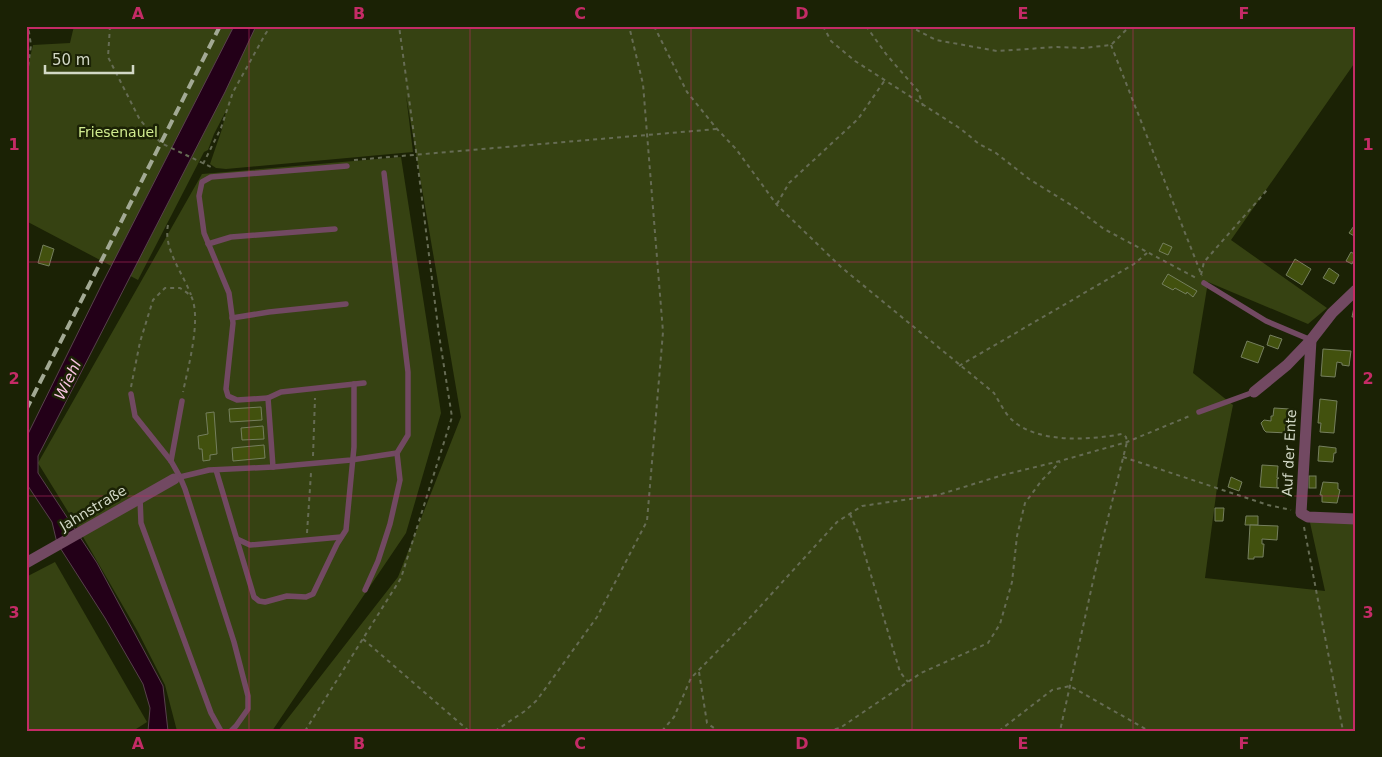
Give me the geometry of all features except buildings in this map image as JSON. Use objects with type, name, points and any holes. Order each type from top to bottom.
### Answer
[{"type":"street","points":[[1254,392],[1287,365],[1311,340],[1326,320],[1356,290]]},
{"type":"street","name":"Auf der Ente","points":[[1311,340],[1301,513],[1308,517],[1356,519]]},
{"type":"street","name":"Jahnstraße","points":[[26,563],[177,478]]},
{"type":"lane","points":[[347,166],[210,178],[202,182],[199,196],[204,233],[229,293],[232,318],[226,388],[228,396],[237,400],[268,398],[281,392],[364,383]]},
{"type":"lane","points":[[364,590],[378,561],[390,524],[400,480],[397,453],[408,435],[408,372],[384,173]]},
{"type":"lane","points":[[208,244],[231,237],[335,229]]},
{"type":"lane","points":[[1204,283],[1266,321],[1311,340]]},
{"type":"lane","points":[[232,318],[346,304]]},
{"type":"lane","points":[[216,470],[254,597],[259,601],[265,602],[287,596],[306,597],[313,594],[346,530],[351,460],[354,448],[354,384]]},
{"type":"lane","points":[[1199,412],[1254,392]]},
{"type":"lane","points":[[131,394],[135,416],[172,461],[177,478],[185,489],[225,615],[248,696],[248,709],[231,731]]},
{"type":"lane","points":[[268,398],[272,466]]},
{"type":"lane","points":[[172,461],[182,401]]},
{"type":"lane","points":[[177,478],[216,470],[351,460],[397,453]]},
{"type":"lane","points":[[140,498],[141,523],[208,704],[220,731]]},
{"type":"lane","points":[[236,539],[250,545],[341,537]]},
{"type":"path","points":[[26,82],[32,45],[28,26]]},
{"type":"path","points":[[110,26],[108,57],[140,120],[161,144],[203,164],[221,128],[233,92],[271,26]]},
{"type":"path","points":[[305,731],[401,578],[452,417],[439,335],[399,26]]},
{"type":"path","points":[[495,731],[525,711],[537,700],[548,685],[596,617],[647,521],[663,332],[643,84],[629,26]]},
{"type":"path","points":[[654,26],[687,92],[736,149],[777,205],[840,268],[994,393],[1010,418],[1023,428],[1060,438],[1088,438],[1122,434],[1126,437],[1127,442],[1099,554],[1060,731]]},
{"type":"path","points":[[823,26],[831,42],[856,61],[962,129],[979,144],[996,153],[1029,179],[1104,228],[1204,283]]},
{"type":"path","points":[[866,26],[886,54],[918,91],[924,106]]},
{"type":"path","points":[[909,26],[936,40],[997,51],[1057,47],[1083,48],[1111,45],[1130,26]]},
{"type":"path","points":[[1111,45],[1201,275],[1204,262],[1267,190]]},
{"type":"path","points":[[777,205],[788,184],[858,120],[884,80]]},
{"type":"path","points":[[417,155],[717,129]]},
{"type":"path","points":[[168,225],[166,235],[169,246],[186,279],[192,297],[195,316],[194,339],[182,401]]},
{"type":"path","points":[[959,366],[1134,264],[1147,253]]},
{"type":"path","points":[[131,394],[140,342],[153,300],[165,288],[180,288],[192,297]]},
{"type":"path","points":[[662,731],[674,717],[692,678],[837,522],[862,506],[938,495],[1004,475],[1060,461],[1127,442],[1199,412]]},
{"type":"path","points":[[1123,457],[1268,505],[1301,513],[1342,731]]},
{"type":"path","points":[[827,731],[840,728],[921,673],[988,643],[1000,624],[1012,582],[1017,536],[1025,503],[1042,480],[1060,461]]},
{"type":"path","points":[[850,514],[859,535],[900,672],[908,682]]},
{"type":"path","points":[[363,639],[469,731]]},
{"type":"path","points":[[698,672],[707,723],[718,731]]},
{"type":"path","points":[[999,731],[1052,690],[1070,686],[1149,731]]},
{"type":"green space","name":"Friesenauel","points":[[74,26],[1356,26],[1356,61],[1231,240],[1327,308],[1308,324],[1208,282],[1193,373],[1233,405],[1218,480],[1205,578],[1325,591],[1309,518],[1356,520],[1356,731],[278,731],[398,577],[461,417],[406,95],[413,152],[226,169],[216,168],[210,164],[226,111],[208,150],[204,152],[138,280],[26,221],[26,74],[33,45],[70,43]]},
{"type":"green space","points":[[401,157],[441,413],[406,533],[272,731],[177,731],[165,685],[138,632],[38,463],[202,174]]},
{"type":"green space","points":[[55,562],[147,722],[133,731],[26,731],[26,577]]},
{"type":"water","name":"Wiehl","points":[[234,26],[256,26],[225,92],[38,456],[38,473],[97,563],[163,686],[168,731],[148,731],[150,708],[143,684],[105,618],[57,543],[52,522],[26,483],[26,438],[102,284]]},
{"type":"railway","points":[[26,410],[220,26]]}]
